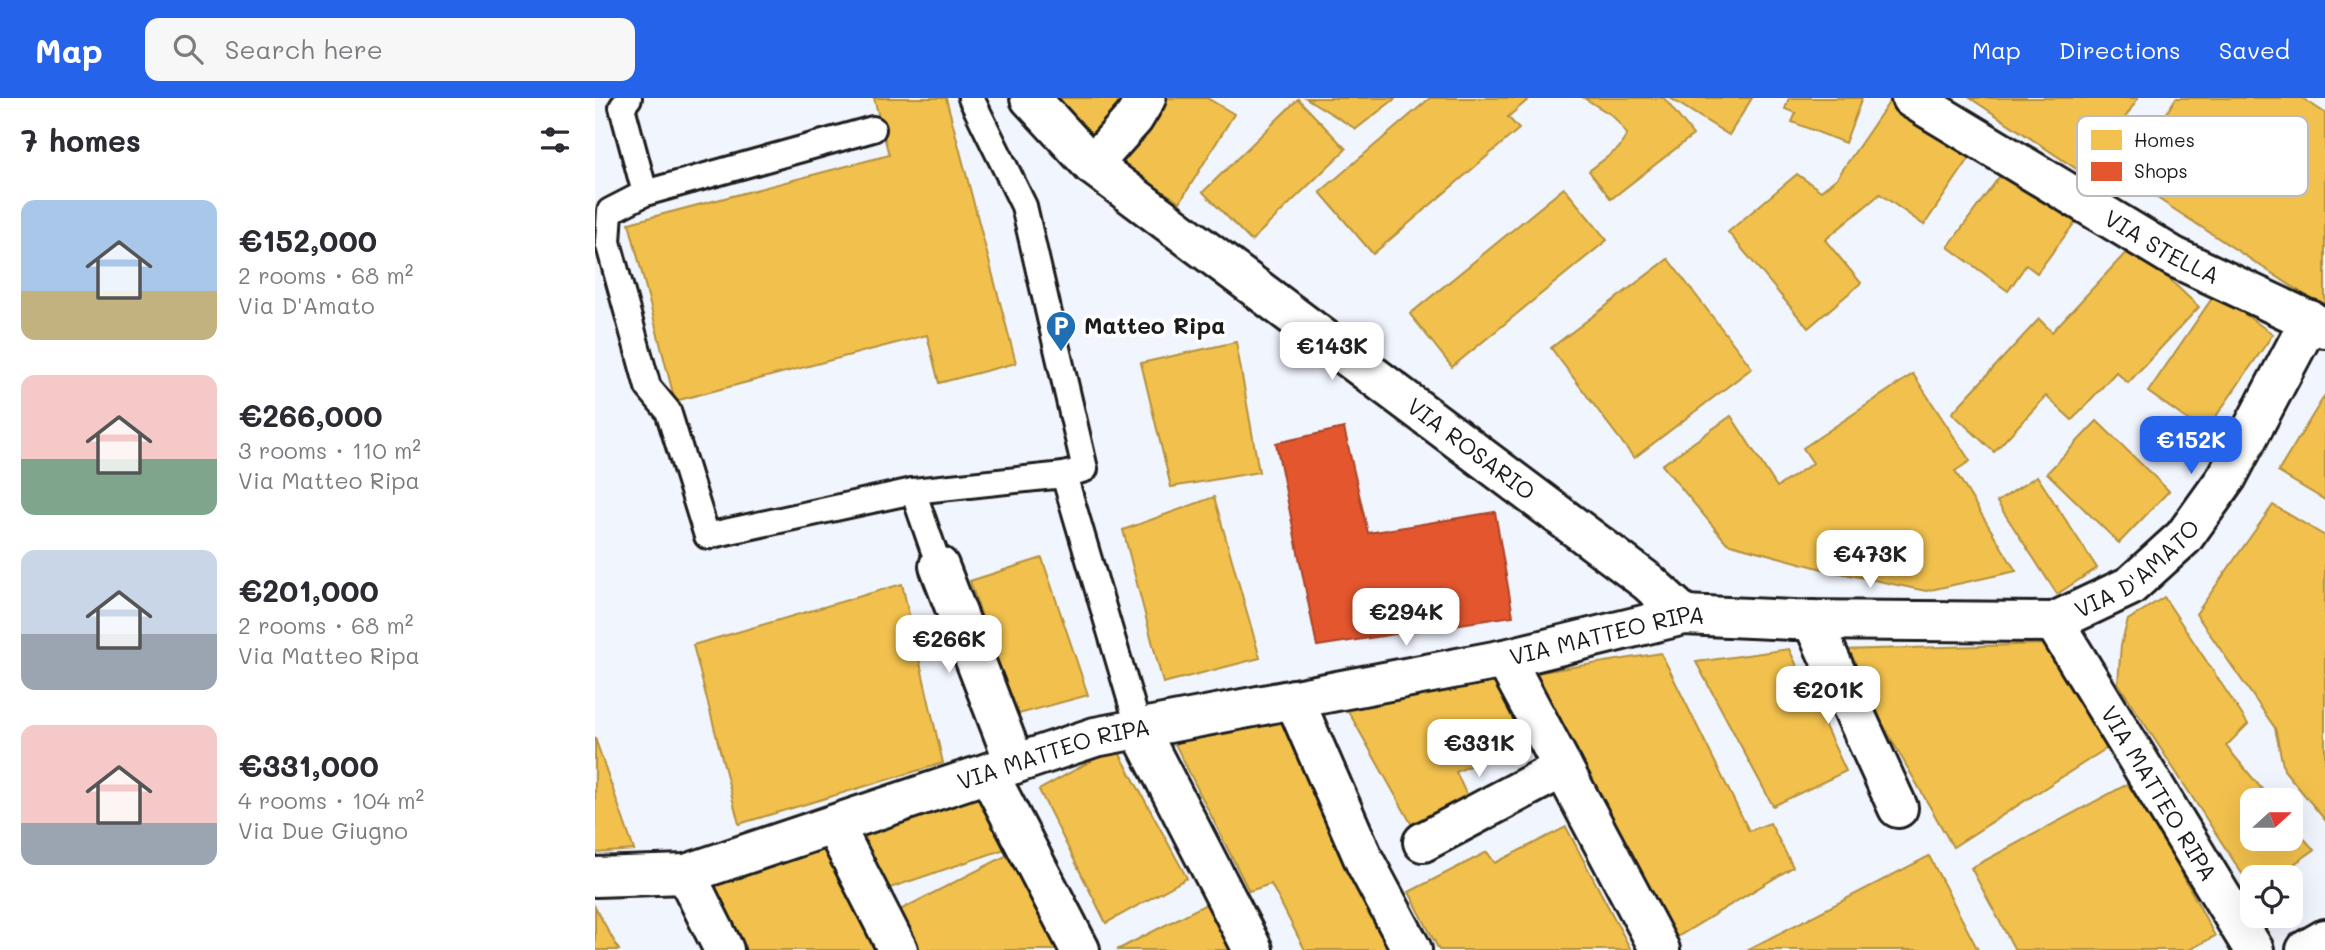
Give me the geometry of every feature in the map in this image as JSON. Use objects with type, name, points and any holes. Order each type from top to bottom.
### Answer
[{"type":"street","name":"VIA ROSARIO","points":[[1030,98],[1092,165],[1648,582],[1685,615]]},
{"type":"street","points":[[1092,165],[1134,118],[1146,98]]},
{"type":"street","name":"VIA STELLA","points":[[1911,98],[2174,257],[2318,324]]},
{"type":"street","name":"VIA D'AMATO","points":[[2054,622],[2130,586],[2184,537],[2227,477],[2318,324]]},
{"type":"street","points":[[939,566],[1001,769],[1080,950]]},
{"type":"street","name":"VIA MATTEO RIPA","points":[[595,877],[686,874],[1095,737],[1505,659],[1685,615],[1812,620],[2054,622],[2254,950]]},
{"type":"street","points":[[1812,620],[1898,808]]},
{"type":"street","points":[[1505,659],[1660,950]]},
{"type":"street","points":[[1294,699],[1365,862],[1412,950]]},
{"type":"street","points":[[1139,729],[1253,950]]},
{"type":"street","points":[[1423,842],[1563,768]]},
{"type":"street","points":[[834,825],[898,950]]},
{"type":"street","points":[[686,874],[723,948]]},
{"type":"street","points":[[2307,950],[2325,939]]},
{"type":"lane","points":[[629,98],[622,107],[645,193]]},
{"type":"lane","points":[[873,129],[645,193],[610,211],[608,242],[648,387],[668,411],[707,536],[913,491],[1064,475],[1085,469],[1024,206],[971,98]]},
{"type":"lane","points":[[1064,475],[1139,729]]},
{"type":"lane","points":[[913,491],[939,566]]},
{"type":"building: Homes","points":[[874,98],[946,98],[1016,363],[939,383],[927,335],[675,401],[629,223],[889,155]]},
{"type":"building: Homes","points":[[1059,98],[1130,98],[1098,143]]},
{"type":"building: Homes","points":[[1155,98],[1207,98],[1234,114],[1180,202],[1116,162]]},
{"type":"building: Homes","points":[[1306,98],[1396,98],[1356,129]]},
{"type":"building: Homes","points":[[1430,98],[1530,98],[1508,117],[1519,129],[1373,254],[1320,192]]},
{"type":"building: Homes","points":[[1584,98],[1664,98],[1693,135],[1611,199],[1589,171],[1619,148],[1627,134],[1613,116]]},
{"type":"building: Homes","points":[[1670,98],[1752,98],[1729,135]]},
{"type":"building: Homes","points":[[1789,98],[1862,98],[1845,143],[1792,122],[1796,113],[1785,109]]},
{"type":"building: Homes","points":[[1892,98],[1900,98],[1973,153],[1924,225],[1880,194],[1825,240],[1861,283],[1808,328],[1728,232],[1797,174],[1821,191],[1837,178]]},
{"type":"building: Homes","points":[[1970,98],[2138,98],[2126,116],[2077,116],[2077,169]]},
{"type":"building: Homes","points":[[2176,98],[2302,98],[2325,113],[2325,308],[2154,196],[2308,196],[2308,116],[2164,116]]},
{"type":"building: Homes","points":[[1298,99],[1346,149],[1251,241],[1203,192]]},
{"type":"building: Homes","points":[[2005,169],[2076,221],[2037,273],[2026,265],[2008,291],[1948,247]]},
{"type":"building: Homes","points":[[1564,188],[1607,240],[1452,367],[1410,314]]},
{"type":"building: Homes","points":[[2133,245],[2199,307],[2128,383],[2116,372],[2072,420],[2046,396],[1994,452],[1952,413],[2039,319],[2052,332]]},
{"type":"building: Homes","points":[[1668,259],[1752,368],[1634,458],[1551,348]]},
{"type":"building: Homes","points":[[2215,294],[2273,334],[2205,432],[2148,392]]},
{"type":"building: Homes","points":[[1236,342],[1259,472],[1171,487],[1141,363]]},
{"type":"building: Homes","points":[[1913,374],[1970,461],[1955,471],[2016,571],[1926,591],[1826,570],[1727,543],[1662,465],[1731,416],[1777,487],[1813,463],[1803,448]]},
{"type":"building: Homes","points":[[2325,395],[2325,500],[2278,472]]},
{"type":"building: Homes","points":[[2097,421],[2169,491],[2119,543],[2047,473]]},
{"type":"building: Homes","points":[[2037,476],[2097,568],[2057,594],[1997,502]]},
{"type":"building: Homes","points":[[1214,497],[1260,658],[1163,683],[1123,530]]},
{"type":"building: Homes","points":[[2273,505],[2325,536],[2325,820],[2303,793],[2303,788],[2299,788],[2284,770],[2275,728],[2196,614]]},
{"type":"building: Homes","points":[[1042,558],[1088,695],[1015,715],[970,581]]},
{"type":"building: Homes","points":[[902,584],[943,763],[739,824],[693,645]]},
{"type":"building: Homes","points":[[2164,597],[2248,724],[2226,746],[2261,788],[2240,788],[2240,851],[2303,851],[2303,837],[2314,850],[2292,865],[2240,865],[2240,871],[2118,683],[2121,645],[2128,620]]},
{"type":"building: Homes","points":[[2052,644],[2107,748],[1953,847],[1840,650]]},
{"type":"building: Homes","points":[[1789,649],[1846,771],[1773,806],[1696,662]]},
{"type":"building: Homes","points":[[1661,653],[1749,831],[1770,823],[1793,867],[1677,937],[1529,674]]},
{"type":"building: Homes","points":[[1493,675],[1529,739],[1456,772],[1467,796],[1412,825],[1342,700]]},
{"type":"building: Homes","points":[[1290,706],[1399,950],[1305,950],[1271,884],[1249,891],[1171,736]]},
{"type":"building: Homes","points":[[595,738],[634,850],[595,853]]},
{"type":"building: Homes","points":[[1116,747],[1187,878],[1106,923],[1039,790]]},
{"type":"building: Homes","points":[[2133,781],[2215,936],[2189,950],[2015,950],[1971,868]]},
{"type":"building: Homes","points":[[983,789],[1017,845],[881,891],[859,833]]},
{"type":"building: Homes","points":[[1566,827],[1631,950],[1439,950],[1409,892],[1487,852],[1495,863]]},
{"type":"building: Homes","points":[[830,839],[886,950],[741,950],[706,882]]},
{"type":"building: Homes","points":[[1019,849],[1071,950],[917,950],[898,911]]},
{"type":"building: Homes","points":[[1929,856],[1978,950],[1747,950]]},
{"type":"building: Homes","points":[[1212,901],[1237,950],[1117,950]]},
{"type":"building: Homes","points":[[595,907],[619,950],[595,950]]},
{"type":"building: Shops","points":[[1344,428],[1368,533],[1495,512],[1513,616],[1317,646],[1276,443]]},
{"type":"place","name":"Matteo Ripa","points":[[1061,353]]}]
